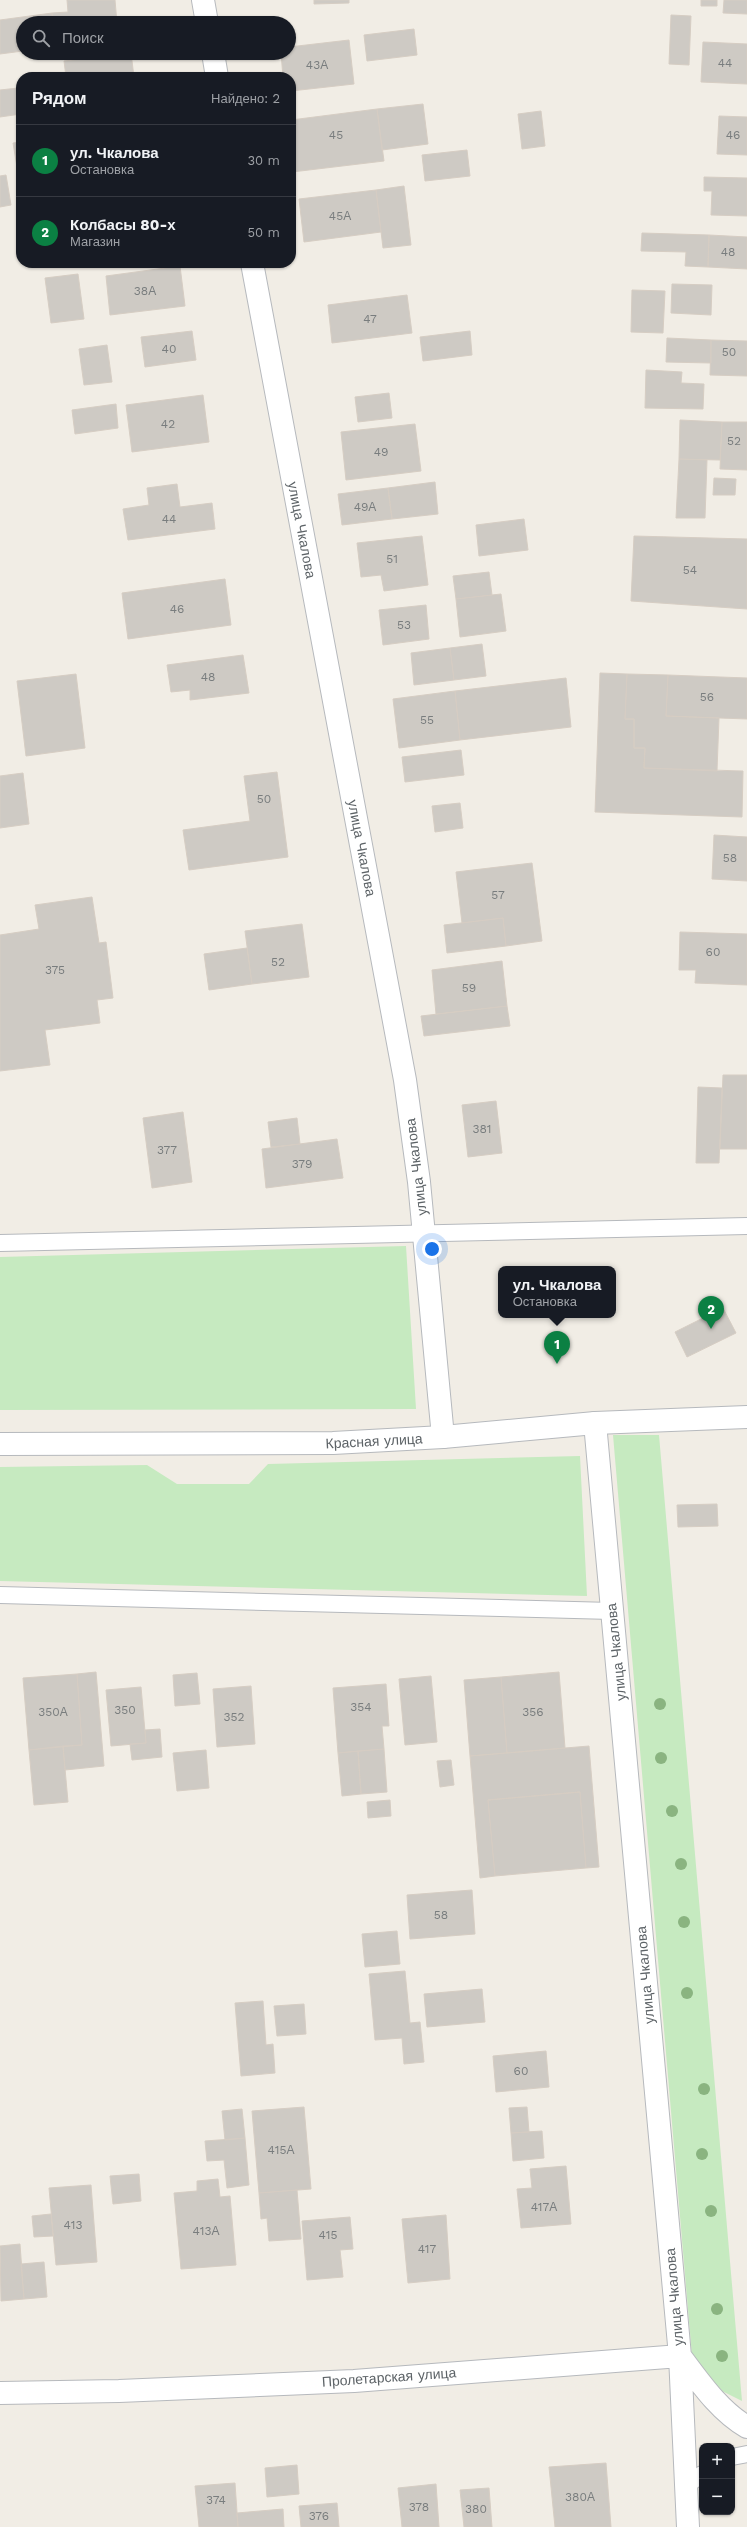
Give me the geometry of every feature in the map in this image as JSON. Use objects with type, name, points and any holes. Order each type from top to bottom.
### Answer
[{"type":"street","points":[[203,0],[206,16]]},
{"type":"street","points":[[214,60],[216,72]]},
{"type":"street","name":"улица Чкалова","points":[[253,268],[405,1080],[424,1233],[443,1437]]},
{"type":"street","name":"Красная улица","points":[[0,1444],[333,1443],[443,1437],[595,1423],[747,1417]]},
{"type":"street","name":"улица Чкалова","points":[[595,1423],[680,2356],[694,2480],[688,2527]]},
{"type":"street","points":[[680,2356],[710,2395],[738,2422],[747,2427]]},
{"type":"street","name":"Пролетарская улица","points":[[0,2393],[119,2391],[354,2381],[680,2356]]},
{"type":"lane","points":[[0,1243],[747,1226]]},
{"type":"lane","points":[[0,1595],[612,1611]]},
{"type":"lane","points":[[735,2456],[747,2454]]},
{"type":"green space","points":[[406,1246],[416,1409],[0,1410],[0,1257]]},
{"type":"green space","points":[[613,1435],[659,1435],[742,2401],[722,2391],[692,2356]]},
{"type":"green space","points":[[580,1456],[587,1596],[0,1581],[0,1467],[147,1465],[177,1484],[249,1484],[268,1464]]},
{"type":"building","points":[[67,0],[115,0],[116,16],[52,16],[52,13],[68,12]]},
{"type":"building","points":[[314,0],[349,0],[349,3],[314,4]]},
{"type":"building","points":[[701,0],[717,0],[717,6],[701,6]]},
{"type":"building","points":[[724,0],[747,0],[747,14],[723,13]]},
{"type":"building","points":[[52,13],[52,16],[30,16]]},
{"type":"building","points":[[671,15],[691,16],[689,65],[669,64]]},
{"type":"building","points":[[16,18],[16,52],[0,54],[0,20]]},
{"type":"building","points":[[414,29],[417,55],[367,61],[364,35]]},
{"type":"building","points":[[349,40],[354,84],[296,90],[296,72],[283,72],[282,60],[296,60],[296,46]]},
{"type":"building","points":[[703,42],[747,44],[747,84],[701,82]]},
{"type":"building","points":[[132,60],[133,72],[65,72],[64,61]]},
{"type":"building","points":[[16,88],[16,115],[0,117],[0,90]]},
{"type":"building","points":[[423,104],[428,144],[382,150],[377,109]]},
{"type":"building","points":[[377,109],[384,161],[296,172],[296,119]]},
{"type":"building","points":[[541,111],[545,146],[522,149],[518,114]]},
{"type":"building","points":[[719,116],[747,117],[747,155],[717,154]]},
{"type":"building","points":[[13,143],[16,143],[16,161]]},
{"type":"building","points":[[467,150],[470,176],[425,181],[422,155]]},
{"type":"building","points":[[6,175],[11,205],[0,207],[0,176]]},
{"type":"building","points":[[704,177],[747,178],[747,216],[711,215],[712,191],[704,191]]},
{"type":"building","points":[[404,186],[411,245],[383,248],[376,190]]},
{"type":"building","points":[[376,190],[381,232],[304,242],[299,199]]},
{"type":"building","points":[[642,233],[709,235],[708,267],[685,266],[686,252],[641,251]]},
{"type":"building","points":[[709,235],[747,237],[747,269],[708,267]]},
{"type":"building","points":[[165,268],[180,268],[185,306],[110,315],[106,276]]},
{"type":"building","points":[[78,274],[84,319],[51,323],[45,278]]},
{"type":"building","points":[[672,284],[712,285],[711,315],[671,313]]},
{"type":"building","points":[[632,290],[665,291],[663,333],[631,332]]},
{"type":"building","points":[[407,295],[412,333],[332,343],[328,305]]},
{"type":"building","points":[[192,331],[196,360],[145,367],[141,337]]},
{"type":"building","points":[[470,331],[472,355],[423,361],[420,337]]},
{"type":"building","points":[[667,338],[711,340],[711,363],[666,362]]},
{"type":"building","points":[[711,340],[747,341],[747,376],[710,375]]},
{"type":"building","points":[[107,345],[112,382],[84,385],[79,349]]},
{"type":"building","points":[[646,370],[682,372],[681,383],[704,384],[703,409],[645,408]]},
{"type":"building","points":[[389,393],[392,418],[358,422],[355,397]]},
{"type":"building","points":[[203,395],[209,442],[132,452],[126,405]]},
{"type":"building","points":[[116,404],[118,428],[75,434],[72,410]]},
{"type":"building","points":[[680,420],[722,422],[720,460],[679,459]]},
{"type":"building","points":[[722,422],[747,422],[747,470],[720,469]]},
{"type":"building","points":[[415,424],[421,471],[346,480],[341,432]]},
{"type":"building","points":[[679,459],[707,460],[705,518],[676,518]]},
{"type":"building","points":[[714,478],[736,479],[735,495],[713,495]]},
{"type":"building","points":[[435,482],[438,514],[392,519],[388,488]]},
{"type":"building","points":[[177,484],[180,507],[212,503],[215,529],[128,540],[123,509],[149,505],[147,488]]},
{"type":"building","points":[[388,488],[392,519],[342,525],[338,494]]},
{"type":"building","points":[[524,519],[528,550],[479,556],[476,525]]},
{"type":"building","points":[[422,536],[428,585],[384,591],[381,575],[361,577],[357,543]]},
{"type":"building","points":[[634,536],[747,539],[747,609],[631,601]]},
{"type":"building","points":[[489,572],[492,595],[456,599],[453,576]]},
{"type":"building","points":[[225,579],[231,625],[128,639],[122,593]]},
{"type":"building","points":[[501,594],[506,631],[460,637],[456,599]]},
{"type":"building","points":[[426,605],[429,639],[383,645],[379,610]]},
{"type":"building","points":[[482,644],[486,676],[454,680],[450,648]]},
{"type":"building","points":[[450,648],[454,680],[414,685],[411,653]]},
{"type":"building","points":[[243,655],[249,693],[190,700],[190,690],[171,692],[167,665]]},
{"type":"building","points":[[600,673],[627,674],[625,719],[634,719],[634,748],[645,748],[644,768],[743,771],[742,817],[595,812]]},
{"type":"building","points":[[76,674],[85,748],[26,756],[17,681]]},
{"type":"building","points":[[627,674],[668,675],[666,716],[719,718],[717,771],[644,768],[645,748],[634,748],[634,719],[625,719]]},
{"type":"building","points":[[668,675],[747,678],[747,719],[666,716]]},
{"type":"building","points":[[566,678],[571,727],[460,740],[455,691]]},
{"type":"building","points":[[455,691],[460,740],[399,748],[393,699]]},
{"type":"building","points":[[461,750],[464,775],[405,782],[402,757]]},
{"type":"building","points":[[277,772],[288,857],[189,870],[183,830],[250,821],[244,776]]},
{"type":"building","points":[[23,773],[29,824],[0,828],[0,776]]},
{"type":"building","points":[[460,803],[463,828],[435,832],[432,806]]},
{"type":"building","points":[[714,835],[747,837],[747,881],[712,879]]},
{"type":"building","points":[[532,863],[542,941],[506,946],[503,918],[462,923],[456,872]]},
{"type":"building","points":[[92,897],[99,943],[106,942],[113,998],[97,1000],[100,1023],[45,1030],[50,1065],[0,1071],[0,935],[39,929],[35,905]]},
{"type":"building","points":[[503,918],[506,946],[447,953],[444,925]]},
{"type":"building","points":[[302,924],[309,977],[252,984],[245,931]]},
{"type":"building","points":[[680,932],[747,934],[747,985],[695,983],[696,970],[679,970]]},
{"type":"building","points":[[247,948],[252,984],[209,990],[204,954]]},
{"type":"building","points":[[502,961],[507,1006],[436,1014],[432,970]]},
{"type":"building","points":[[507,1006],[510,1026],[424,1036],[421,1016]]},
{"type":"building","points":[[723,1075],[747,1075],[747,1149],[720,1149]]},
{"type":"building","points":[[698,1087],[722,1088],[719,1163],[696,1163]]},
{"type":"building","points":[[496,1101],[502,1153],[468,1157],[462,1105]]},
{"type":"building","points":[[183,1112],[192,1182],[152,1188],[143,1118]]},
{"type":"building","points":[[297,1118],[300,1144],[271,1147],[268,1122]]},
{"type":"building","points":[[337,1139],[343,1178],[266,1188],[262,1149]]},
{"type":"building","points":[[723,1308],[736,1333],[687,1357],[675,1332]]},
{"type":"building","points":[[717,1504],[718,1526],[678,1527],[677,1505]]},
{"type":"building","points":[[96,1672],[104,1766],[65,1770],[63,1746],[82,1745],[77,1674]]},
{"type":"building","points":[[559,1672],[565,1748],[507,1753],[501,1677]]},
{"type":"building","points":[[197,1673],[200,1704],[175,1706],[173,1675]]},
{"type":"building","points":[[77,1674],[82,1745],[29,1750],[23,1678]]},
{"type":"building","points":[[431,1676],[437,1742],[405,1745],[399,1679]]},
{"type":"building","points":[[501,1677],[507,1753],[470,1756],[464,1680]]},
{"type":"building","points":[[386,1684],[389,1726],[382,1726],[384,1749],[338,1753],[333,1688]]},
{"type":"building","points":[[251,1686],[255,1744],[217,1747],[213,1689]]},
{"type":"building","points":[[141,1687],[146,1743],[111,1746],[106,1690]]},
{"type":"building","points":[[160,1729],[162,1757],[132,1760],[130,1744],[146,1743],[145,1730]]},
{"type":"building","points":[[63,1746],[68,1802],[34,1805],[29,1750]]},
{"type":"building","points":[[589,1746],[599,1867],[586,1868],[580,1792],[488,1800],[495,1876],[480,1878],[470,1756]]},
{"type":"building","points":[[384,1749],[387,1792],[361,1794],[358,1751]]},
{"type":"building","points":[[206,1750],[209,1788],[177,1791],[173,1753]]},
{"type":"building","points":[[358,1751],[361,1794],[342,1796],[338,1753]]},
{"type":"building","points":[[451,1760],[454,1785],[440,1787],[437,1761]]},
{"type":"building","points":[[580,1792],[586,1868],[495,1876],[488,1800]]},
{"type":"building","points":[[390,1800],[391,1816],[368,1818],[367,1802]]},
{"type":"building","points":[[472,1890],[475,1934],[410,1939],[407,1895]]},
{"type":"building","points":[[397,1931],[400,1964],[365,1967],[362,1934]]},
{"type":"building","points":[[405,1971],[410,2023],[420,2022],[424,2062],[404,2064],[402,2038],[375,2040],[369,1974]]},
{"type":"building","points":[[482,1989],[485,2022],[427,2027],[424,1994]]},
{"type":"building","points":[[263,2001],[266,2045],[273,2044],[275,2073],[241,2076],[235,2003]]},
{"type":"building","points":[[304,2004],[306,2034],[277,2036],[274,2006]]},
{"type":"building","points":[[546,2051],[549,2087],[496,2092],[493,2056]]},
{"type":"building","points":[[304,2107],[311,2189],[259,2193],[252,2111]]},
{"type":"building","points":[[527,2107],[529,2132],[511,2133],[509,2108]]},
{"type":"building","points":[[242,2109],[245,2138],[225,2140],[222,2111]]},
{"type":"building","points":[[542,2131],[544,2158],[513,2161],[511,2133]]},
{"type":"building","points":[[245,2138],[249,2185],[227,2188],[224,2160],[207,2161],[205,2141]]},
{"type":"building","points":[[566,2166],[571,2224],[521,2228],[517,2189],[532,2188],[530,2169]]},
{"type":"building","points":[[139,2174],[141,2201],[113,2204],[110,2176]]},
{"type":"building","points":[[218,2179],[220,2197],[230,2196],[236,2265],[181,2269],[174,2193],[197,2191],[197,2181]]},
{"type":"building","points":[[91,2185],[97,2262],[56,2265],[49,2188]]},
{"type":"building","points":[[297,2190],[301,2239],[269,2241],[267,2218],[261,2219],[259,2193]]},
{"type":"building","points":[[51,2214],[53,2236],[34,2237],[32,2216]]},
{"type":"building","points":[[446,2215],[450,2279],[408,2283],[402,2219]]},
{"type":"building","points":[[350,2217],[353,2249],[340,2250],[343,2277],[307,2280],[302,2221]]},
{"type":"building","points":[[20,2244],[24,2299],[1,2301],[0,2246]]},
{"type":"building","points":[[44,2262],[47,2297],[24,2299],[21,2264]]},
{"type":"building","points":[[606,2463],[611,2527],[555,2527],[549,2467]]},
{"type":"building","points":[[297,2465],[299,2494],[267,2497],[265,2468]]},
{"type":"building","points":[[235,2483],[238,2527],[199,2527],[195,2486]]},
{"type":"building","points":[[436,2484],[439,2527],[402,2527],[398,2488]]},
{"type":"building","points":[[489,2488],[492,2527],[464,2527],[460,2490]]},
{"type":"building","points":[[337,2503],[339,2527],[301,2527],[299,2506]]},
{"type":"building","points":[[283,2509],[284,2527],[238,2527],[237,2513]]},
{"type":"place","name":"Колбасы 80-х","points":[[711,1329]]},
{"type":"place","name":"ул. Чкалова","points":[[557,1364]]}]
